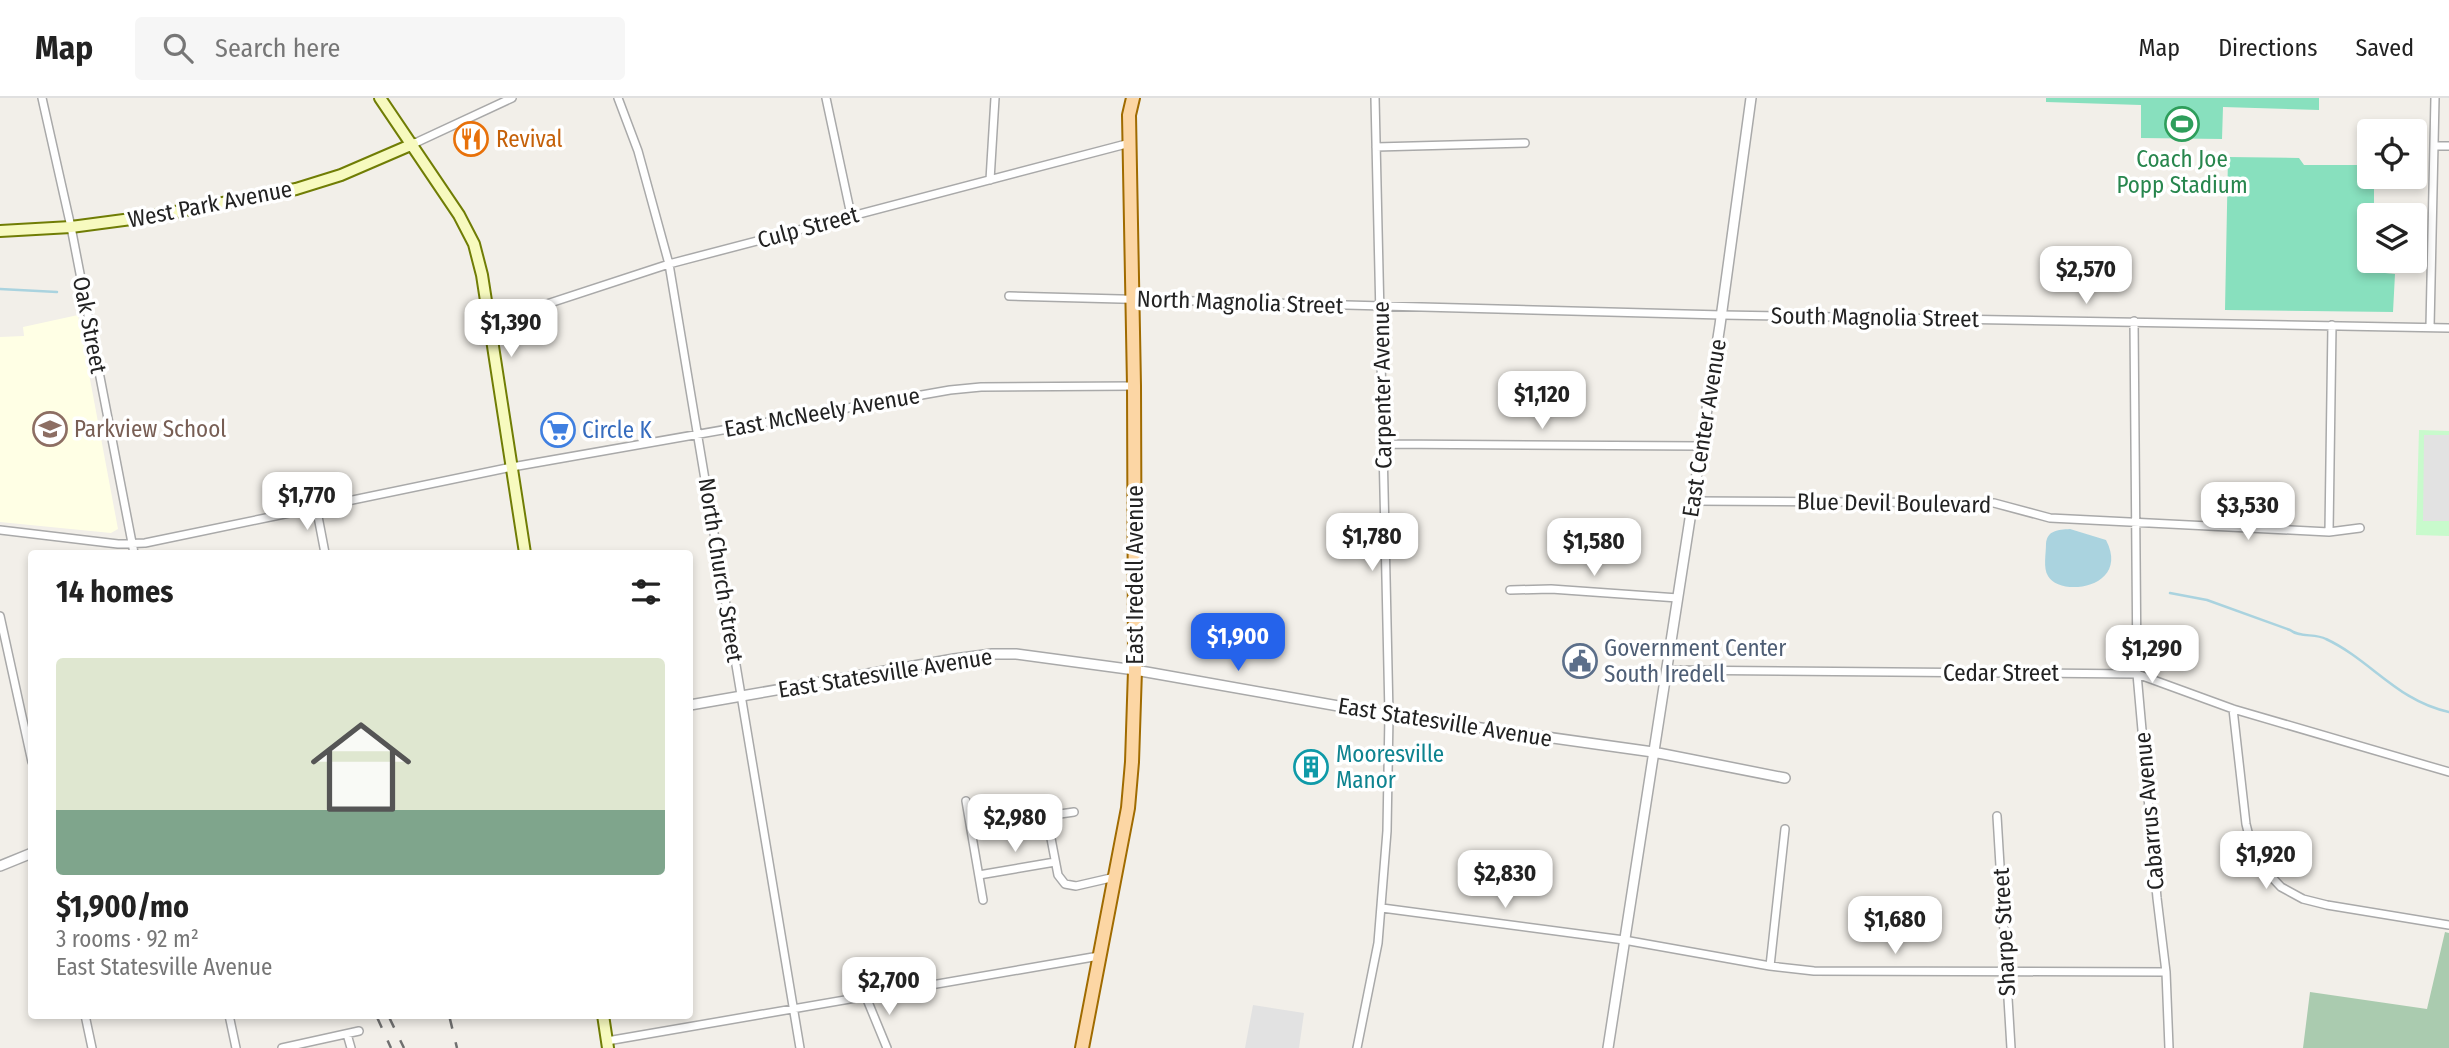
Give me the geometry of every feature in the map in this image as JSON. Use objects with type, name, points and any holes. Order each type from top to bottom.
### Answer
[{"type":"main road","points":[[380,98],[459,215],[474,244],[482,275],[525,550]]},
{"type":"main road","name":"East Iredell Avenue","points":[[1082,1048],[1128,808],[1135,670],[1129,115],[1133,98]]},
{"type":"main road","name":"West Park Avenue","points":[[0,231],[71,227],[205,208],[296,189],[341,175],[413,144]]},
{"type":"main road","points":[[604,1019],[608,1045]]},
{"type":"street","name":"Oak Street","points":[[42,98],[71,227],[133,550]]},
{"type":"street","points":[[413,144],[512,98]]},
{"type":"street","name":"North Church Street","points":[[618,98],[639,151],[669,264],[800,1048]]},
{"type":"street","points":[[826,98],[851,215]]},
{"type":"street","points":[[990,180],[995,98]]},
{"type":"street","name":"Carpenter Avenue","points":[[1357,1048],[1378,943],[1387,831],[1389,715],[1375,98]]},
{"type":"street","name":"East Center Avenue","points":[[1608,1048],[1722,315],[1751,98]]},
{"type":"street","points":[[2430,327],[2435,98]]},
{"type":"street","name":"Culp Street","points":[[489,323],[669,264],[1130,143]]},
{"type":"street","points":[[1376,147],[1525,143]]},
{"type":"street","points":[[2434,146],[2449,146]]},
{"type":"street","name":"North Magnolia Street","points":[[1010,296],[1722,315]]},
{"type":"street","name":"South Magnolia Street","points":[[1722,315],[2449,328]]},
{"type":"street","name":"Cabarrus Avenue","points":[[2134,321],[2137,674],[2166,972],[2169,1048]]},
{"type":"street","points":[[2329,532],[2332,325]]},
{"type":"street","name":"East McNeely Avenue","points":[[0,530],[132,544],[512,467],[950,390],[981,387],[1134,386]]},
{"type":"street","points":[[1383,444],[1701,446]]},
{"type":"street","name":"Blue Devil Boulevard","points":[[1693,502],[1994,503],[2050,518],[2329,532],[2360,528]]},
{"type":"street","points":[[316,506],[324,550]]},
{"type":"street","points":[[1510,590],[1551,589],[1678,598]]},
{"type":"street","points":[[0,616],[28,744]]},
{"type":"street","name":"East Statesville Avenue","points":[[693,704],[992,654],[1135,670],[1389,715],[1653,752],[1785,778]]},
{"type":"street","name":"Cedar Street","points":[[1666,670],[2137,674],[2233,709],[2448,771]]},
{"type":"street","points":[[2233,709],[2246,824],[2252,848],[2264,869],[2281,887],[2303,899],[2327,905],[2449,925]]},
{"type":"street","points":[[966,801],[983,900]]},
{"type":"street","points":[[1074,812],[1059,814],[1052,819],[1049,828],[1058,875],[1065,884],[1076,886],[1116,877]]},
{"type":"street","name":"Sharpe Street","points":[[1997,817],[2011,1048]]},
{"type":"street","points":[[1770,966],[1784,829]]},
{"type":"street","points":[[0,866],[28,855]]},
{"type":"street","points":[[979,874],[1055,862]]},
{"type":"street","points":[[1382,908],[1624,940],[1770,966],[1814,971],[2166,972]]},
{"type":"street","points":[[608,1045],[793,1009],[1100,956]]},
{"type":"street","points":[[866,997],[887,1048]]},
{"type":"street","points":[[86,1019],[92,1048]]},
{"type":"street","points":[[230,1019],[236,1048]]},
{"type":"street","points":[[282,1048],[359,1031]]},
{"type":"street","points":[[347,1034],[351,1048]]},
{"type":"shaded area","name":"Parkview School","points":[[78,315],[118,529],[111,533],[0,522],[0,337],[24,336],[23,327]]},
{"type":"shaded area","points":[[2424,435],[2449,435],[2449,521],[2423,521]]},
{"type":"shaded area","points":[[2445,932],[2449,933],[2449,1048],[2303,1048],[2310,992],[2427,1009]]},
{"type":"shaded area","points":[[1253,1005],[1304,1013],[1299,1048],[1245,1048]]},
{"type":"green space","name":"Coach Joe Popp Stadium","points":[[2046,98],[2319,98],[2319,110],[2223,107],[2222,139],[2141,138],[2141,105],[2046,102]]},
{"type":"green space","points":[[2228,157],[2299,158],[2304,165],[2357,165],[2357,189],[2374,189],[2374,203],[2357,203],[2357,273],[2395,274],[2393,312],[2225,310]]},
{"type":"green space","points":[[2419,430],[2449,431],[2449,536],[2416,535]]},
{"type":"water","points":[[2070,529],[2106,540],[2111,556],[2109,569],[2102,578],[2091,584],[2066,586],[2055,583],[2046,573],[2048,536],[2057,530]]},
{"type":"waterway","points":[[0,289],[57,292]]},
{"type":"waterway","points":[[2170,593],[2207,600],[2298,634],[2326,639],[2414,699],[2449,712]]},
{"type":"railway","points":[[378,1019],[391,1048]]},
{"type":"railway","points":[[390,1019],[404,1048]]},
{"type":"railway","points":[[450,1019],[457,1048]]},
{"type":"place","name":"Coach Joe Popp Stadium","points":[[2182,124]]},
{"type":"place","name":"Revival","points":[[471,139]]},
{"type":"place","name":"Parkview School","points":[[50,429]]},
{"type":"place","name":"Circle K","points":[[558,430]]},
{"type":"place","name":"Government Center South Iredell","points":[[1580,661]]},
{"type":"place","name":"Mooresville Manor","points":[[1311,767]]}]
